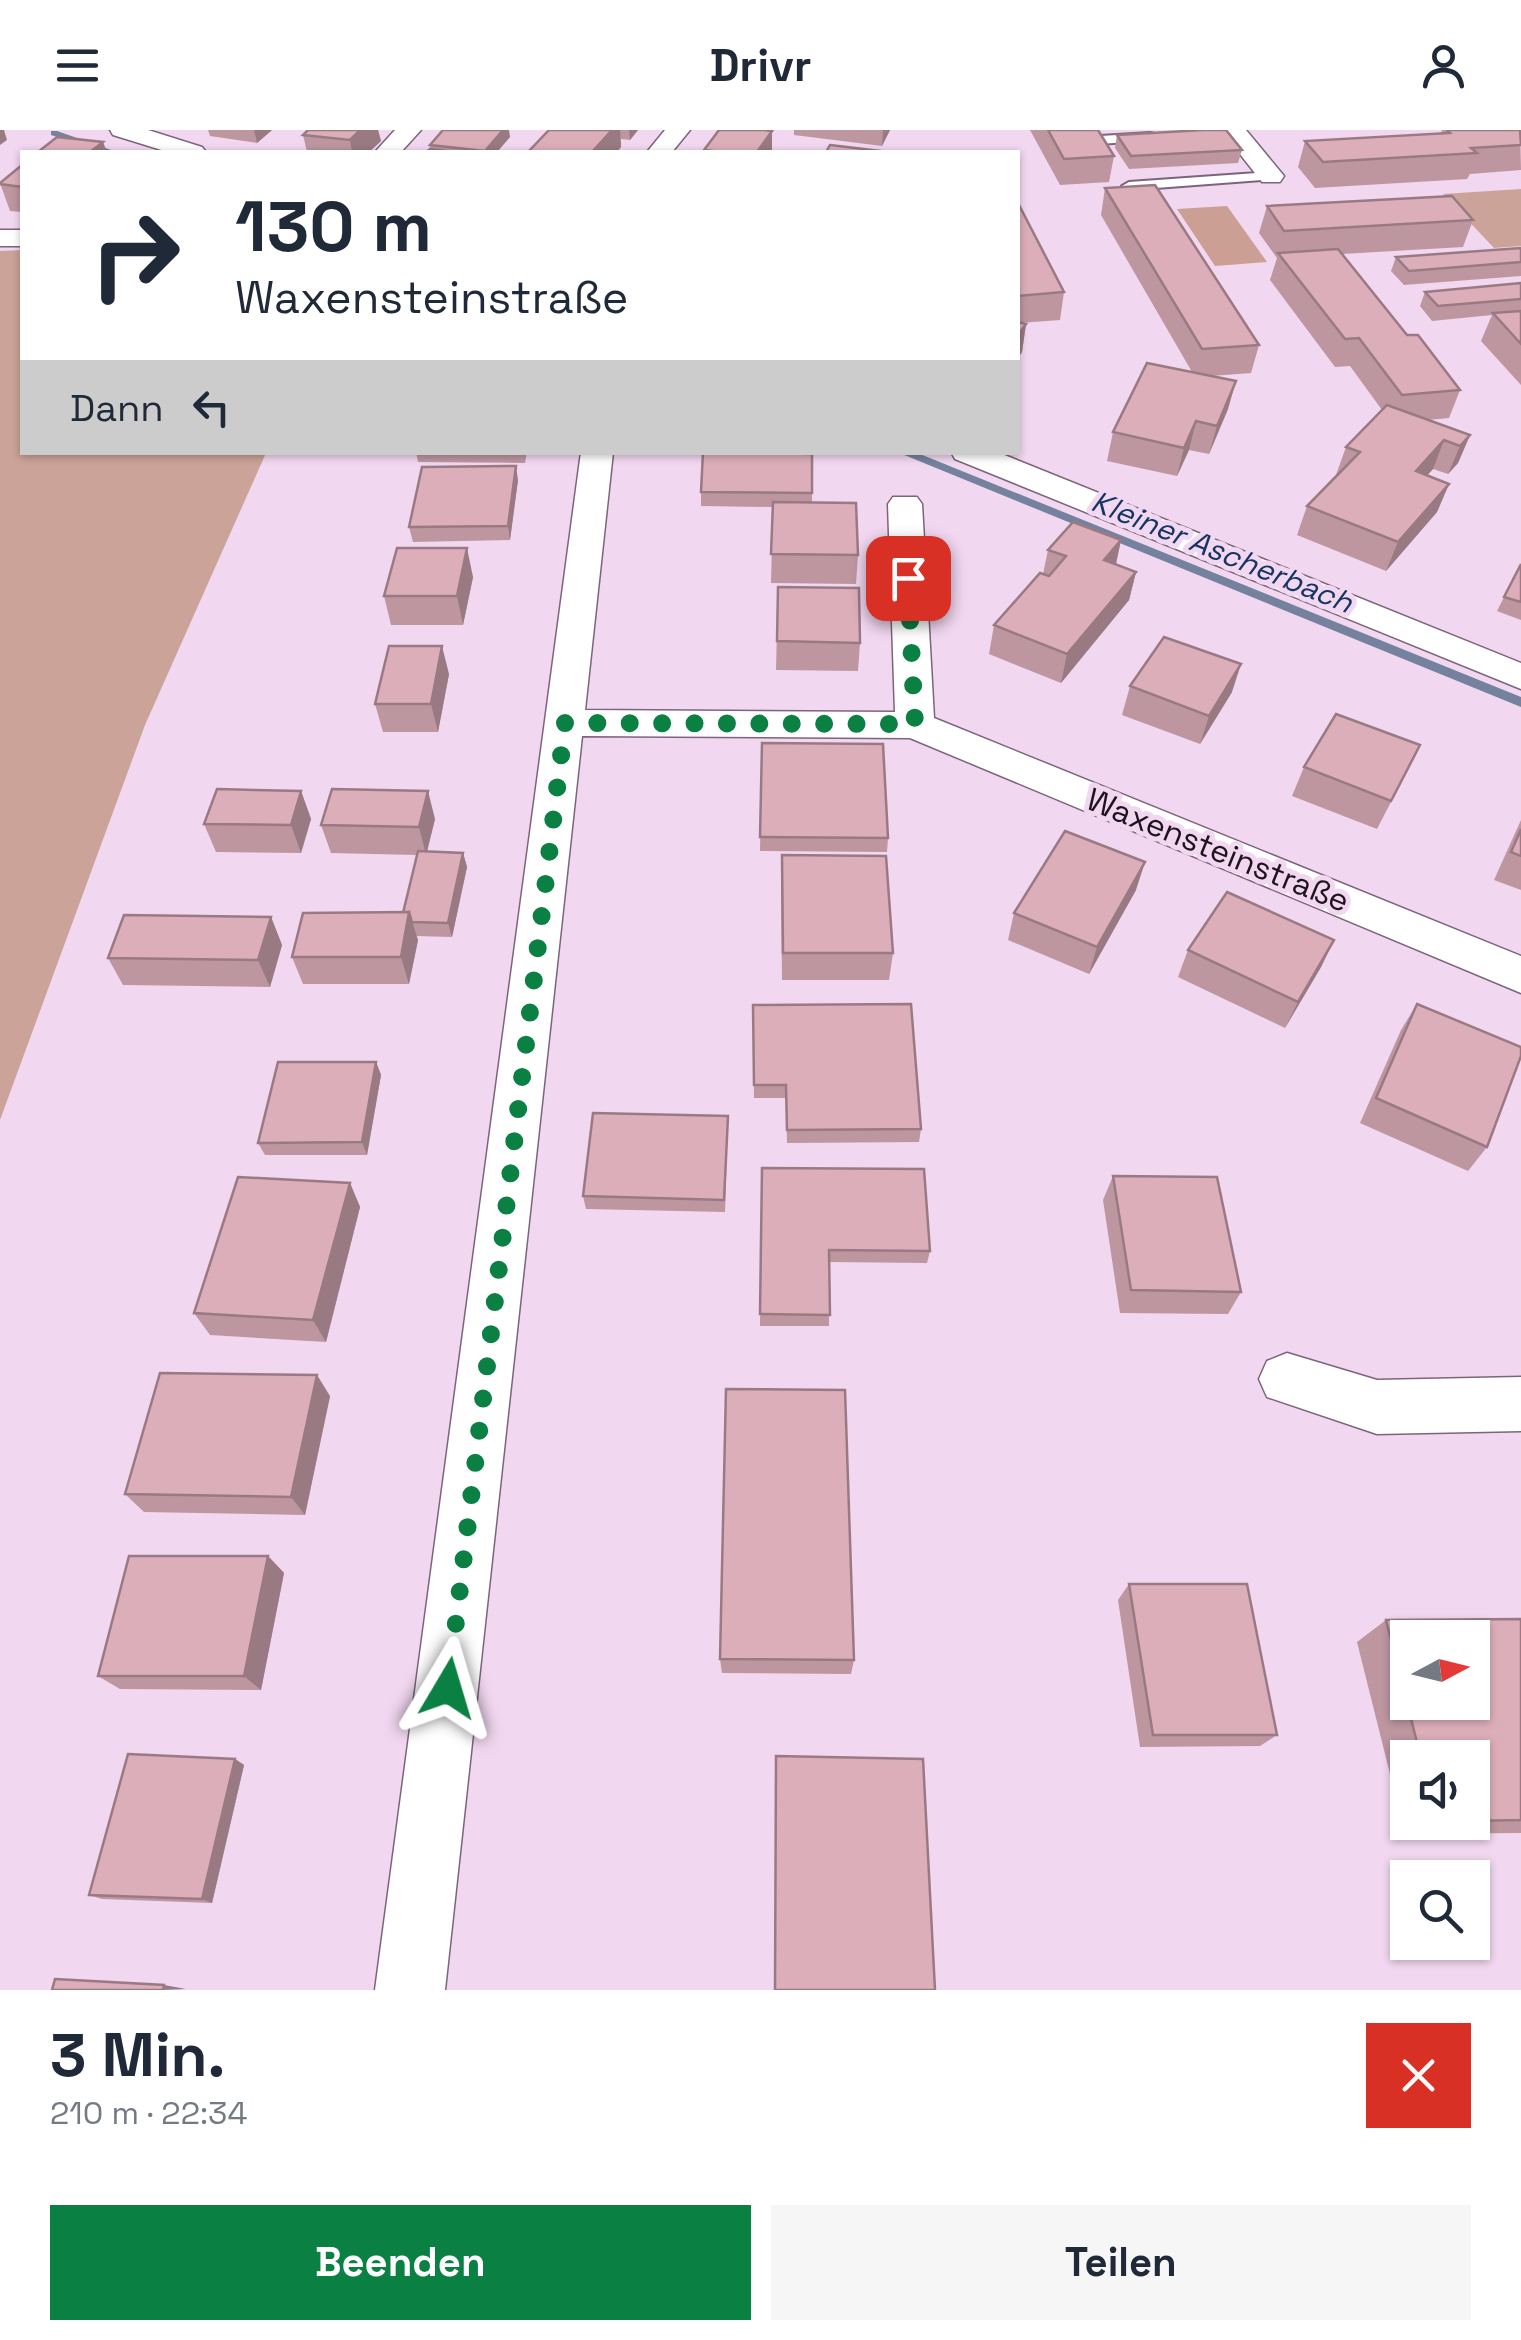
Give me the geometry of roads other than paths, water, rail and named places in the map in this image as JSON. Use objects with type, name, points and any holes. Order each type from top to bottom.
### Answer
[{"type":"street","points":[[122,130],[161,134],[189,150]]},
{"type":"street","points":[[389,150],[409,130]]},
{"type":"street","points":[[661,150],[678,130]]},
{"type":"street","points":[[1228,131],[1270,176]]},
{"type":"street","points":[[410,1990],[598,455]]},
{"type":"street","points":[[974,455],[1521,677]]},
{"type":"street","points":[[906,504],[915,724]]},
{"type":"street","name":"Waxensteinstraße","points":[[565,723],[915,724],[1521,975]]},
{"type":"street","points":[[1287,1379],[1377,1407],[1521,1404]]},
{"type":"lane","points":[[1100,140],[1157,136]]},
{"type":"lane","points":[[1129,186],[1270,176]]},
{"type":"waterway","name":"Kleiner Ascherbach","points":[[54,133],[106,150]]},
{"type":"waterway","name":"Kleiner Ascherbach","points":[[910,455],[1521,702]]}]
